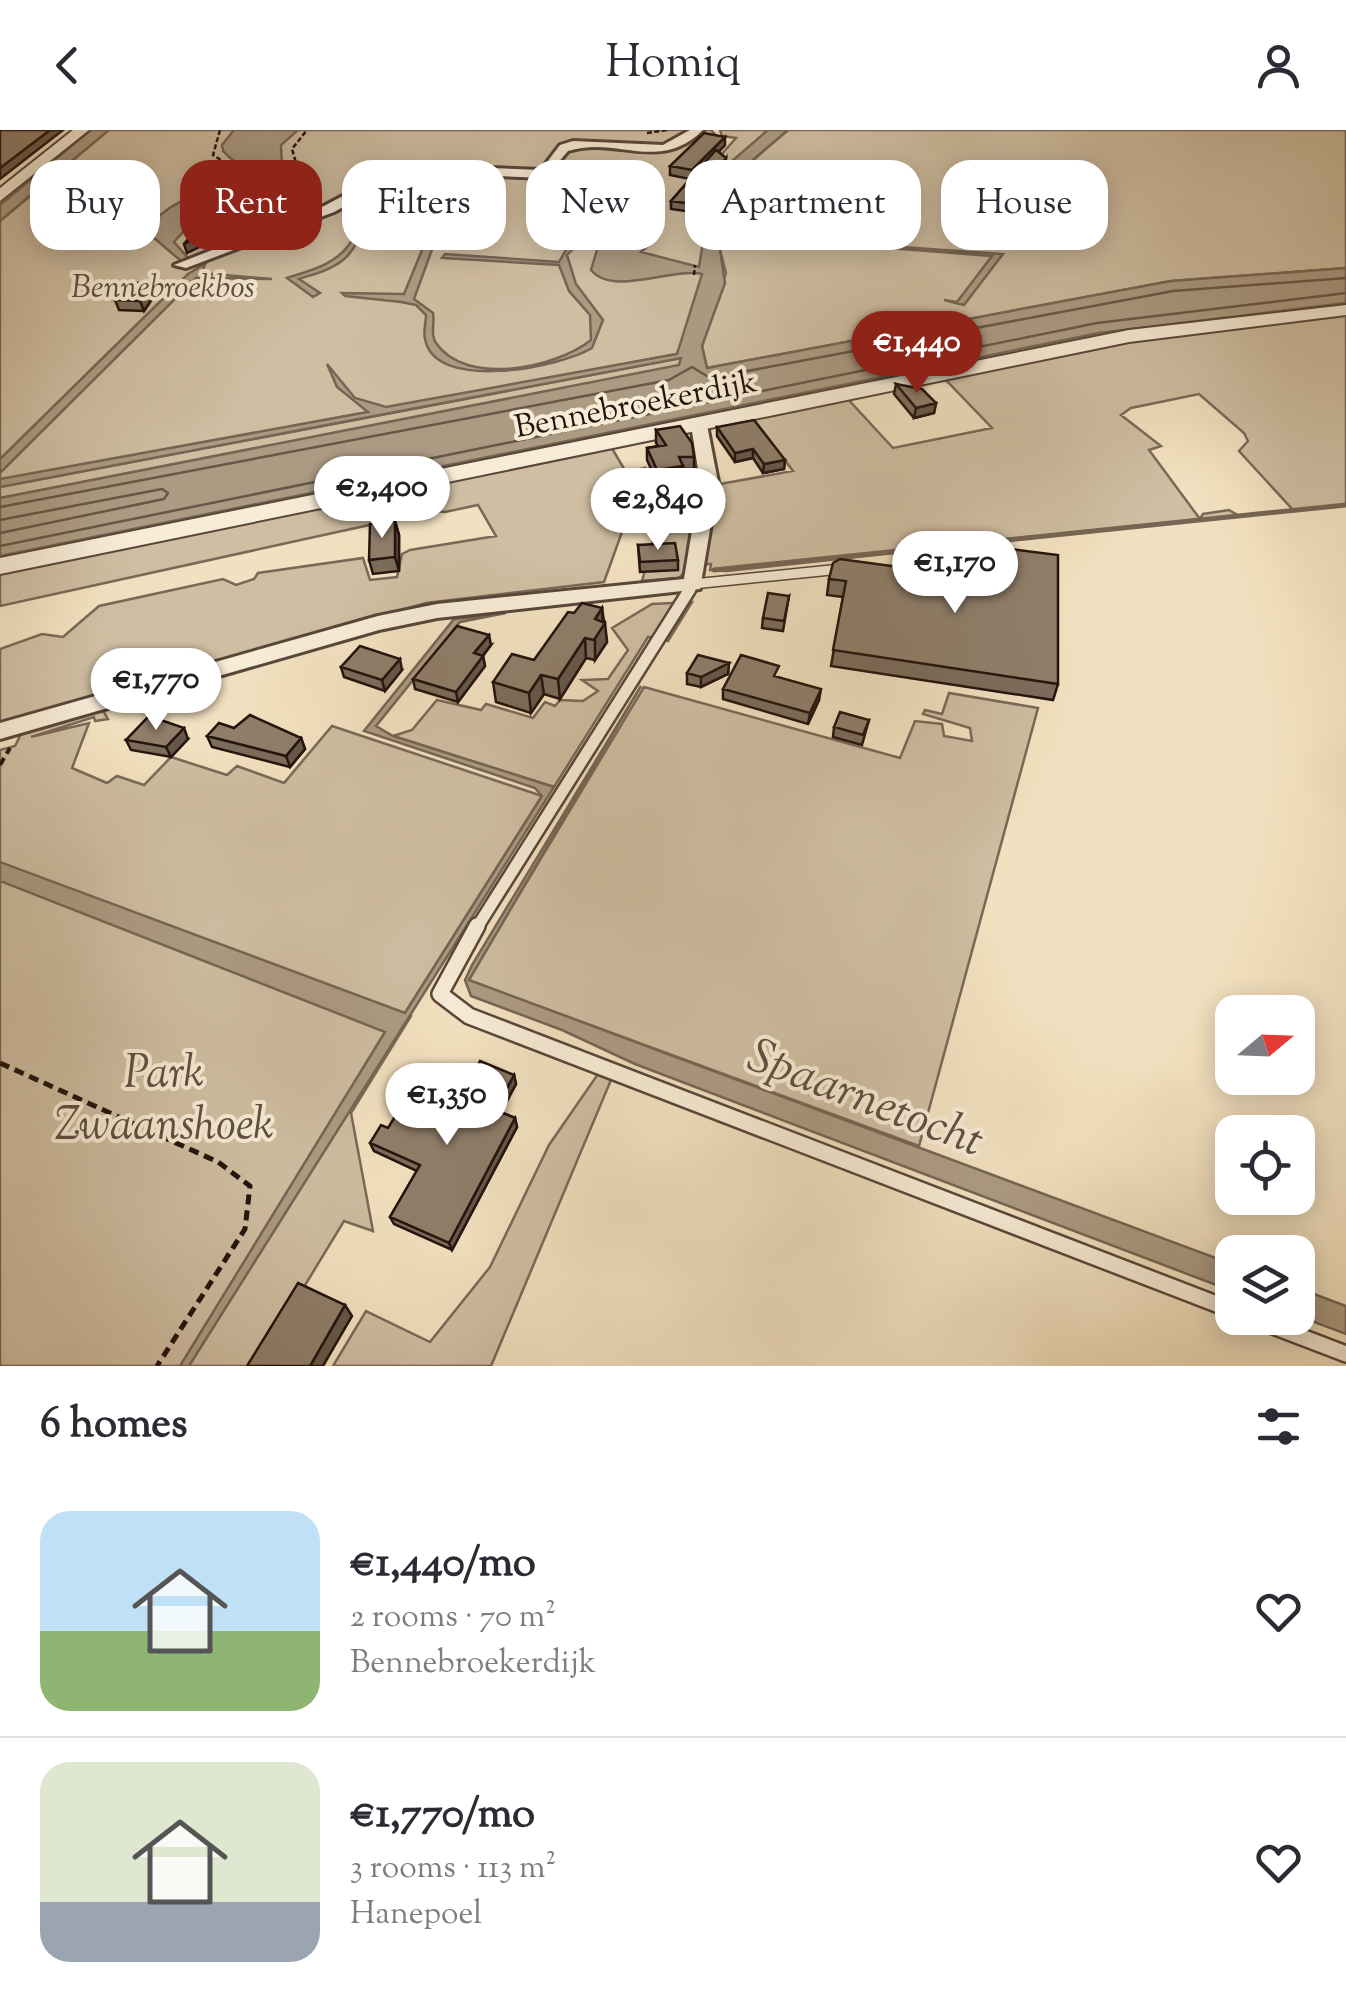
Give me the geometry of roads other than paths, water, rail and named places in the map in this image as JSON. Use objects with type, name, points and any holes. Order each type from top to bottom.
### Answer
[{"type":"street","points":[[0,196],[82,130]]},
{"type":"street","points":[[181,265],[329,209],[394,174],[418,170],[546,174],[564,148],[580,141],[661,149],[682,146],[697,130]]},
{"type":"street","name":"Bennebroekerdijk","points":[[0,566],[1129,336],[1346,310]]},
{"type":"street","points":[[0,731],[378,623],[437,612],[694,584],[709,482],[699,424]]},
{"type":"lane","points":[[831,570],[694,584],[462,949],[440,994],[468,1016],[1215,1303]]},
{"type":"lane","points":[[1296,1335],[1346,1354]]},
{"type":"water","points":[[91,130],[109,130],[73,160],[55,160]]},
{"type":"water","points":[[234,130],[298,130],[281,145],[282,160],[234,160],[222,145]]},
{"type":"water","points":[[768,130],[788,130],[753,160],[733,160]]},
{"type":"water","points":[[30,180],[30,196],[0,221],[0,205]]},
{"type":"water","points":[[180,202],[180,235],[174,242],[189,259],[181,261],[160,243],[160,215]]},
{"type":"water","points":[[352,250],[333,266],[299,279],[320,293],[313,297],[287,278],[320,266]]},
{"type":"water","points":[[422,250],[432,250],[414,299],[433,313],[436,343],[450,357],[468,365],[489,369],[534,365],[576,350],[591,340],[590,315],[569,291],[559,265],[442,258],[445,254],[559,262],[566,250],[572,250],[567,255],[576,284],[603,320],[592,348],[576,355],[528,368],[474,371],[451,366],[434,356],[424,336],[426,315],[416,305],[342,293],[404,294]]},
{"type":"water","points":[[597,250],[643,250],[641,252],[699,267],[702,250],[720,250],[725,283],[702,346],[707,368],[1171,281],[1346,268],[1346,303],[1099,333],[0,556],[0,498],[679,365],[681,358],[0,487],[0,479],[368,412],[337,387],[327,364],[355,398],[386,407],[677,354],[702,274],[614,281],[591,270]]},
{"type":"water","points":[[914,250],[1003,254],[964,305],[944,300],[957,302],[992,256]]},
{"type":"water","points":[[206,263],[201,273],[272,279],[196,278],[0,473],[0,459],[188,274]]},
{"type":"water","points":[[506,613],[460,622],[376,726],[393,736],[554,787],[189,1366],[180,1366],[385,1032],[0,881],[0,862],[405,1013],[542,796],[535,788],[364,731],[454,619]]},
{"type":"water","points":[[641,686],[469,980],[1215,1258],[1215,1285],[635,1064],[562,1030],[471,996],[465,980]]},
{"type":"water","points":[[1315,1294],[1346,1306],[1346,1334],[1315,1322]]},
{"type":"waterway","points":[[714,570],[1346,505]]},
{"type":"park label","name":"Bennebroekbos","points":[[163,289]]},
{"type":"park label","name":"Park Zwaanshoek","points":[[164,1101]]},
{"type":"water label","name":"Spaarnetocht","points":[[865,1101]]}]
